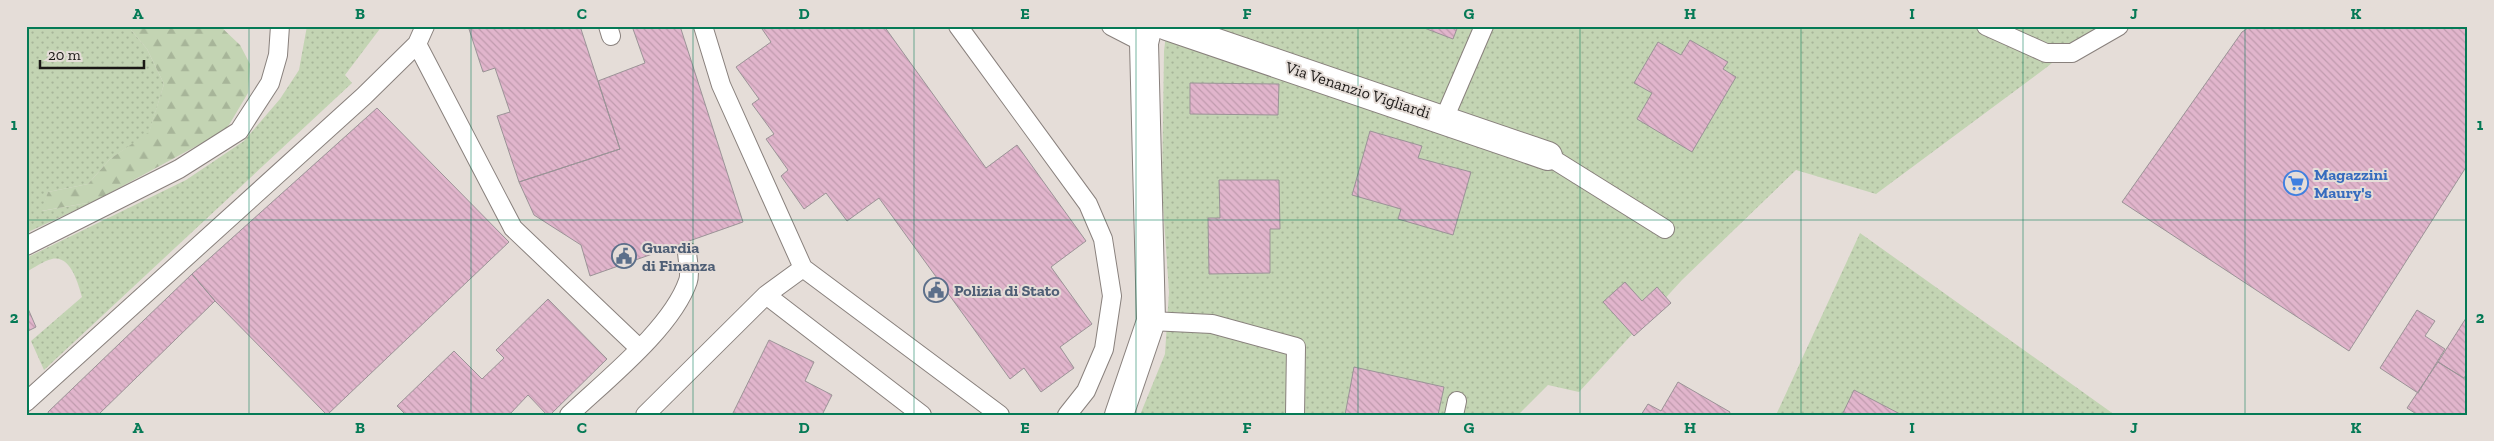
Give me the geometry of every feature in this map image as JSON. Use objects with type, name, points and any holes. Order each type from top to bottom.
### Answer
[{"type":"street","name":"Via Venanzio Vigliardi","points":[[1167,26],[1548,156]]},
{"type":"street","points":[[1119,415],[1151,321],[1146,35]]},
{"type":"lane","points":[[26,246],[180,169],[239,131],[270,82],[278,56],[280,26]]},
{"type":"lane","points":[[26,402],[364,96],[417,44],[425,26]]},
{"type":"lane","points":[[702,26],[721,85],[803,268],[1000,415]]},
{"type":"lane","points":[[958,26],[1088,204],[1103,239],[1112,296],[1104,349],[1086,392],[1067,415]]},
{"type":"lane","points":[[1111,26],[1146,35]]},
{"type":"lane","points":[[1444,119],[1484,26]]},
{"type":"lane","points":[[1986,26],[2046,53],[2072,53],[2119,26]]},
{"type":"lane","points":[[417,44],[513,228],[639,348]]},
{"type":"lane","points":[[1548,156],[1665,229]]},
{"type":"lane","points":[[569,415],[639,348],[674,308],[688,279],[687,250]]},
{"type":"lane","points":[[645,415],[766,295],[803,268]]},
{"type":"lane","points":[[766,295],[922,415]]},
{"type":"lane","points":[[1151,321],[1212,324],[1296,347],[1294,415]]},
{"type":"green space","points":[[26,26],[128,26],[147,49],[164,84],[149,133],[110,159],[88,184],[48,192],[42,211],[93,202],[26,233]]},
{"type":"green space","points":[[128,26],[220,26],[240,45],[250,64],[248,93],[226,130],[93,202],[41,211],[48,192],[88,184],[110,159],[149,132],[164,84],[147,49]]},
{"type":"green space","points":[[307,26],[382,26],[345,75],[352,83],[44,370],[31,341],[82,297],[73,272],[64,261],[52,259],[26,272],[26,258],[186,180],[244,141],[280,99],[299,70]]},
{"type":"green space","points":[[1167,26],[2097,26],[2047,67],[1876,194],[1796,170],[1682,280],[1579,392],[1548,385],[1518,415],[1140,415],[1165,354],[1169,292],[1162,191],[1164,51]]},
{"type":"green space","points":[[1860,233],[2115,415],[1776,415]]},
{"type":"building","points":[[468,26],[580,26],[620,149],[519,182],[497,116],[510,112],[495,68],[483,72]]},
{"type":"building","points":[[632,26],[680,26],[743,222],[590,276],[581,245],[534,215],[519,182],[620,149],[598,81],[645,63]]},
{"type":"building","points":[[760,26],[884,26],[986,168],[1017,145],[1086,241],[1051,267],[1092,324],[1060,347],[1074,368],[1041,392],[1024,368],[1010,379],[879,198],[847,221],[826,193],[804,209],[781,176],[788,170],[766,139],[774,134],[752,104],[759,99],[736,67],[771,42]]},
{"type":"building","points":[[1419,26],[1458,26],[1453,39]]},
{"type":"building","name":"Magazzini Maury's","points":[[2251,26],[2468,26],[2468,164],[2349,351],[2122,202],[2242,32]]},
{"type":"building","points":[[1690,40],[1728,62],[1723,69],[1736,77],[1692,152],[1637,119],[1652,93],[1634,83],[1658,42],[1681,55]]},
{"type":"building","points":[[1190,83],[1279,84],[1278,115],[1190,114]]},
{"type":"building","points":[[377,108],[509,242],[327,415],[215,301],[192,274]]},
{"type":"building","points":[[1370,131],[1422,146],[1418,158],[1471,172],[1453,235],[1398,219],[1401,209],[1352,195]]},
{"type":"building","points":[[1219,180],[1279,180],[1280,229],[1270,229],[1270,273],[1209,274],[1208,218],[1220,218]]},
{"type":"building","points":[[192,274],[215,301],[98,415],[49,415],[48,412]]},
{"type":"building","points":[[1625,282],[1642,301],[1657,287],[1671,303],[1634,336],[1603,302]]},
{"type":"building","points":[[548,299],[607,359],[550,415],[547,415],[528,395],[509,415],[406,415],[397,406],[454,351],[482,379],[504,358],[496,350]]},
{"type":"building","points":[[26,304],[36,327],[26,332]]},
{"type":"building","points":[[2417,310],[2435,321],[2425,336],[2445,349],[2418,393],[2380,368]]},
{"type":"building","points":[[2468,315],[2468,372],[2464,378],[2438,362]]},
{"type":"building","points":[[769,340],[814,362],[805,381],[832,395],[822,415],[732,415]]},
{"type":"building","points":[[2438,362],[2468,381],[2468,415],[2418,415],[2407,408]]},
{"type":"building","points":[[1354,367],[1444,387],[1438,415],[1345,415]]},
{"type":"building","points":[[1678,382],[1730,412],[1729,415],[1641,415],[1648,404],[1661,411]]},
{"type":"building","points":[[1854,390],[1902,415],[1842,415]]},
{"type":"place","name":"Magazzini Maury's","points":[[2296,183]]},
{"type":"place","name":"Guardia di Finanza","points":[[624,256]]},
{"type":"place","name":"Polizia di Stato","points":[[936,290]]}]
